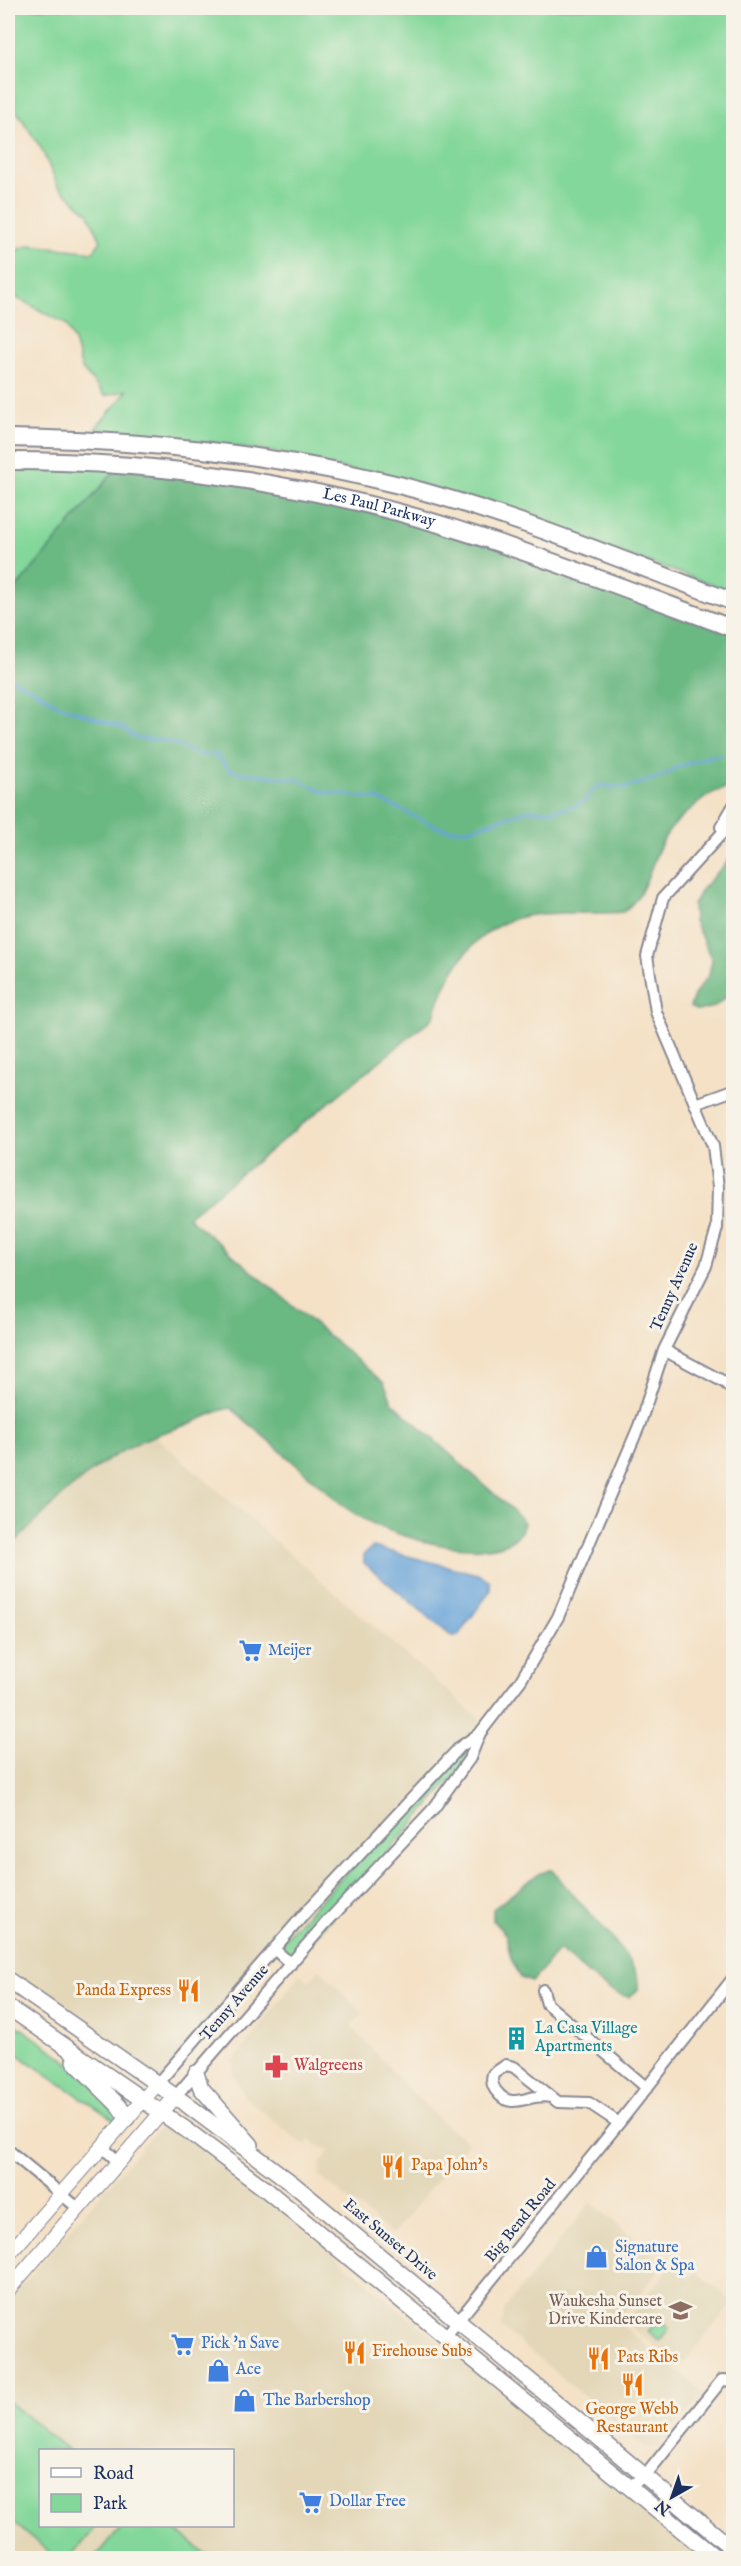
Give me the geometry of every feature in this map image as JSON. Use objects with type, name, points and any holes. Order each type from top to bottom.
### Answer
[{"type":"main road","name":"Les Paul Parkway","points":[[8,438],[125,442],[305,464],[401,486],[495,514],[734,602]]},
{"type":"main road","name":"Les Paul Parkway","points":[[8,461],[103,464],[166,470],[261,483],[372,506],[476,535],[734,629]]},
{"type":"main road","name":"East Sunset Drive","points":[[8,1980],[262,2160],[348,2227],[731,2546]]},
{"type":"main road","points":[[8,2007],[162,2113],[264,2188],[710,2555]]},
{"type":"main road","points":[[59,2043],[75,2063],[119,2106],[127,2118]]},
{"type":"main road","points":[[196,2073],[201,2088],[243,2134],[262,2160]]},
{"type":"street","name":"Tenny Avenue","points":[[712,843],[734,805]]},
{"type":"street","name":"Tenny Avenue","points":[[8,2255],[274,1949],[460,1748],[480,1733],[537,1656],[565,1605],[639,1426],[664,1350],[706,1266],[717,1228],[717,1187],[713,1146],[657,1012],[647,956],[663,898],[734,820]]},
{"type":"street","points":[[695,1104],[734,1090]]},
{"type":"street","points":[[664,1350],[724,1382],[734,1391]]},
{"type":"street","name":"Tenny Avenue","points":[[8,2290],[291,1964],[453,1784],[471,1758],[480,1733]]},
{"type":"street","points":[[370,1845],[387,1859]]},
{"type":"street","points":[[274,1949],[291,1964]]},
{"type":"street","name":"Big Bend Road","points":[[444,2338],[734,1977]]},
{"type":"street","points":[[543,1990],[548,2004],[647,2088]]},
{"type":"street","points":[[550,2097],[514,2067],[506,2065],[493,2074],[494,2088],[506,2101],[515,2102],[539,2095],[564,2103],[589,2103],[619,2123]]},
{"type":"street","points":[[102,2147],[119,2162]]},
{"type":"street","points":[[8,2150],[78,2208]]},
{"type":"street","points":[[628,2487],[645,2476],[722,2380],[734,2381]]},
{"type":"shaded area","points":[[155,1436],[481,1720],[160,2083],[74,2015],[8,1969],[8,1550],[54,1502],[94,1468],[139,1442]]},
{"type":"shaded area","points":[[320,1969],[363,2014],[351,2026],[411,2092],[447,2126],[468,2142],[393,2235],[320,2177],[320,2165],[330,2150],[315,2145],[309,2140],[305,2146],[246,2098],[233,2075],[233,2062],[300,1974],[308,1981]]},
{"type":"shaded area","points":[[162,2126],[177,2132],[263,2196],[701,2558],[8,2558],[8,2301]]},
{"type":"shaded area","points":[[591,2202],[658,2259],[653,2266],[659,2271],[620,2318],[621,2325],[705,2393],[658,2448],[643,2446],[501,2327],[505,2308]]},
{"type":"shaded area","name":"Waukesha Sunset Drive Kindercare","points":[[673,2264],[690,2278],[696,2271],[733,2302],[680,2367],[625,2322]]},
{"type":"green space","points":[[8,8],[733,8],[733,592],[470,499],[273,452],[95,429],[128,390],[105,396],[82,369],[74,341],[66,324],[13,296],[8,285],[8,261],[11,252],[31,245],[93,252],[101,241],[88,213],[58,186],[41,148],[8,98]]},
{"type":"green space","points":[[8,464],[117,468],[8,598]]},
{"type":"green space","points":[[117,468],[238,482],[451,531],[733,632],[733,788],[723,789],[709,795],[672,828],[665,837],[643,887],[632,904],[623,912],[549,913],[526,916],[508,921],[493,929],[466,953],[455,968],[439,1000],[434,1017],[188,1217],[384,1383],[393,1403],[520,1517],[524,1523],[516,1537],[502,1545],[461,1548],[416,1539],[368,1522],[346,1508],[231,1408],[149,1438],[118,1453],[68,1491],[8,1550],[8,598]]},
{"type":"green space","points":[[733,856],[733,991],[714,1007],[698,1011],[690,1007],[694,995],[709,975],[712,960],[694,921],[693,905],[701,890]]},
{"type":"green space","points":[[480,1733],[470,1758],[291,1964],[274,1949]]},
{"type":"green space","points":[[552,1869],[610,1936],[630,1963],[638,1978],[638,1990],[629,1997],[601,1984],[559,1949],[532,1982],[521,1978],[511,1959],[506,1935],[493,1921],[493,1909],[537,1875]]},
{"type":"green space","points":[[8,2019],[61,2056],[87,2079],[117,2116],[116,2121],[8,2048]]},
{"type":"green space","points":[[658,2319],[669,2328],[659,2341],[648,2332]]},
{"type":"green space","points":[[8,2401],[67,2449],[39,2449],[39,2527],[95,2527],[69,2558],[56,2558],[8,2518]]},
{"type":"green space","points":[[121,2527],[171,2527],[211,2558],[95,2558]]},
{"type":"water","points":[[373,1547],[481,1575],[490,1581],[490,1591],[458,1636],[451,1636],[364,1563],[364,1554]]},
{"type":"waterway","points":[[8,677],[35,690],[58,705],[123,728],[136,738],[168,741],[199,755],[215,754],[229,769],[236,772],[296,779],[324,792],[378,799],[437,827],[452,830],[469,829],[529,810],[550,811],[574,806],[583,802],[598,785],[625,788],[663,776],[677,767],[721,755]]},
{"type":"place","name":"Meijer","points":[[250,1651]]},
{"type":"place","name":"Panda Express","points":[[189,1991]]},
{"type":"place","name":"La Casa Village Apartments","points":[[517,2038]]},
{"type":"place","name":"Walgreens","points":[[276,2066]]},
{"type":"place","name":"Papa John's","points":[[393,2166]]},
{"type":"place","name":"Signature Salon & Spa","points":[[597,2257]]},
{"type":"place","name":"Waukesha Sunset Drive Kindercare","points":[[680,2311]]},
{"type":"place","name":"Pick 'n Save","points":[[183,2344]]},
{"type":"place","name":"Firehouse Subs","points":[[354,2352]]},
{"type":"place","name":"Pats Ribs","points":[[599,2358]]},
{"type":"place","name":"Ace","points":[[218,2370]]},
{"type":"place","name":"George Webb Restaurant","points":[[632,2385]]},
{"type":"place","name":"The Barbershop","points":[[245,2401]]},
{"type":"place","name":"Dollar Free","points":[[311,2502]]}]
